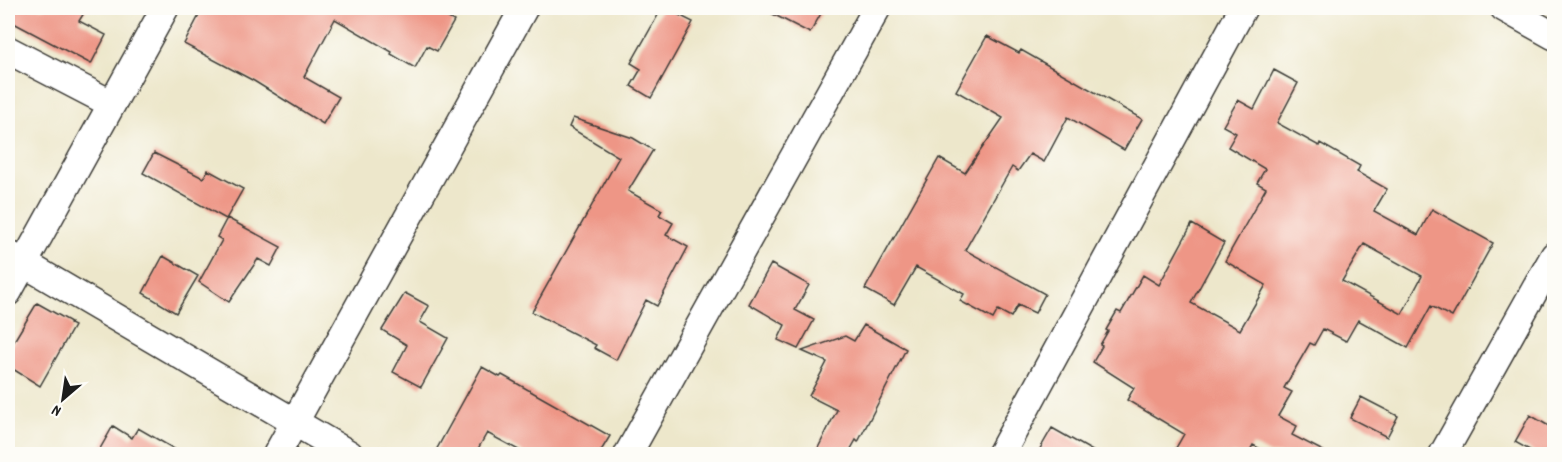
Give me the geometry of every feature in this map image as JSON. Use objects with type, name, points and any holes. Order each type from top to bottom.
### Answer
[{"type":"street","points":[[8,292],[16,259],[112,104],[165,8]]},
{"type":"street","points":[[277,454],[524,8]]},
{"type":"street","points":[[628,454],[877,8]]},
{"type":"street","points":[[1001,454],[1243,8]]},
{"type":"street","points":[[1504,8],[1554,36]]},
{"type":"street","points":[[8,50],[112,104]]},
{"type":"street","points":[[1443,454],[1554,256]]},
{"type":"street","points":[[16,259],[349,454]]},
{"type":"building","points":[[8,8],[87,8],[79,21],[106,35],[91,64],[8,20]]},
{"type":"building","points":[[203,8],[430,8],[454,21],[437,51],[427,46],[415,68],[335,19],[304,77],[339,97],[323,124],[254,81],[184,44]]},
{"type":"building","points":[[662,8],[693,22],[651,98],[631,86],[641,69],[631,63]]},
{"type":"building","points":[[761,8],[824,8],[810,33]]},
{"type":"building","points":[[987,36],[1019,53],[1021,50],[1142,119],[1124,150],[1068,117],[1044,162],[1030,154],[1018,171],[1012,167],[965,250],[1045,294],[1035,313],[1018,305],[1011,317],[998,310],[993,319],[960,301],[964,294],[916,267],[894,305],[865,289],[939,158],[965,173],[1003,118],[956,91]]},
{"type":"building","points":[[1274,70],[1298,83],[1277,123],[1319,146],[1320,143],[1360,166],[1357,172],[1387,189],[1374,211],[1418,235],[1432,209],[1493,243],[1452,317],[1431,306],[1408,348],[1358,320],[1346,341],[1323,329],[1314,345],[1310,343],[1284,388],[1292,392],[1278,416],[1297,426],[1292,435],[1329,454],[1270,454],[1253,445],[1248,454],[1188,454],[1176,448],[1184,434],[1127,400],[1134,388],[1093,362],[1102,346],[1100,345],[1108,331],[1106,330],[1117,311],[1121,313],[1143,275],[1159,285],[1192,224],[1224,243],[1191,303],[1240,330],[1266,285],[1225,261],[1266,188],[1257,183],[1265,169],[1228,147],[1236,133],[1223,126],[1238,100],[1254,109]],"holes":[[[1364,244],[1422,276],[1402,314],[1342,281]]]},
{"type":"building","points":[[573,118],[633,138],[653,150],[628,191],[662,210],[659,215],[673,223],[666,235],[688,247],[657,306],[646,300],[616,360],[594,348],[596,345],[532,312],[619,157],[569,127]]},
{"type":"building","points":[[154,153],[203,178],[208,170],[243,189],[226,219],[143,173]]},
{"type":"building","points":[[227,218],[281,247],[271,266],[258,259],[229,302],[199,282],[222,240],[217,237]]},
{"type":"building","points":[[163,256],[198,276],[176,313],[143,293]]},
{"type":"building","points":[[771,264],[809,285],[795,310],[814,320],[798,349],[778,340],[785,325],[749,304]]},
{"type":"building","points":[[405,293],[429,306],[420,322],[448,338],[421,387],[393,372],[407,345],[382,330]]},
{"type":"building","points":[[37,303],[71,322],[70,324],[74,326],[40,386],[8,366],[8,351]]},
{"type":"building","points":[[864,325],[906,349],[858,442],[856,440],[848,454],[815,454],[837,410],[809,396],[827,362],[802,351],[845,336],[854,341]]},
{"type":"building","points":[[482,367],[500,377],[502,375],[610,436],[599,454],[526,454],[487,433],[475,454],[434,454]]},
{"type":"building","points":[[1361,397],[1398,416],[1387,437],[1350,418]]},
{"type":"building","points":[[1530,415],[1554,429],[1554,454],[1537,454],[1515,442]]},
{"type":"building","points":[[113,426],[132,438],[138,428],[183,454],[97,454]]},
{"type":"building","points":[[1052,428],[1098,454],[1037,454]]}]
